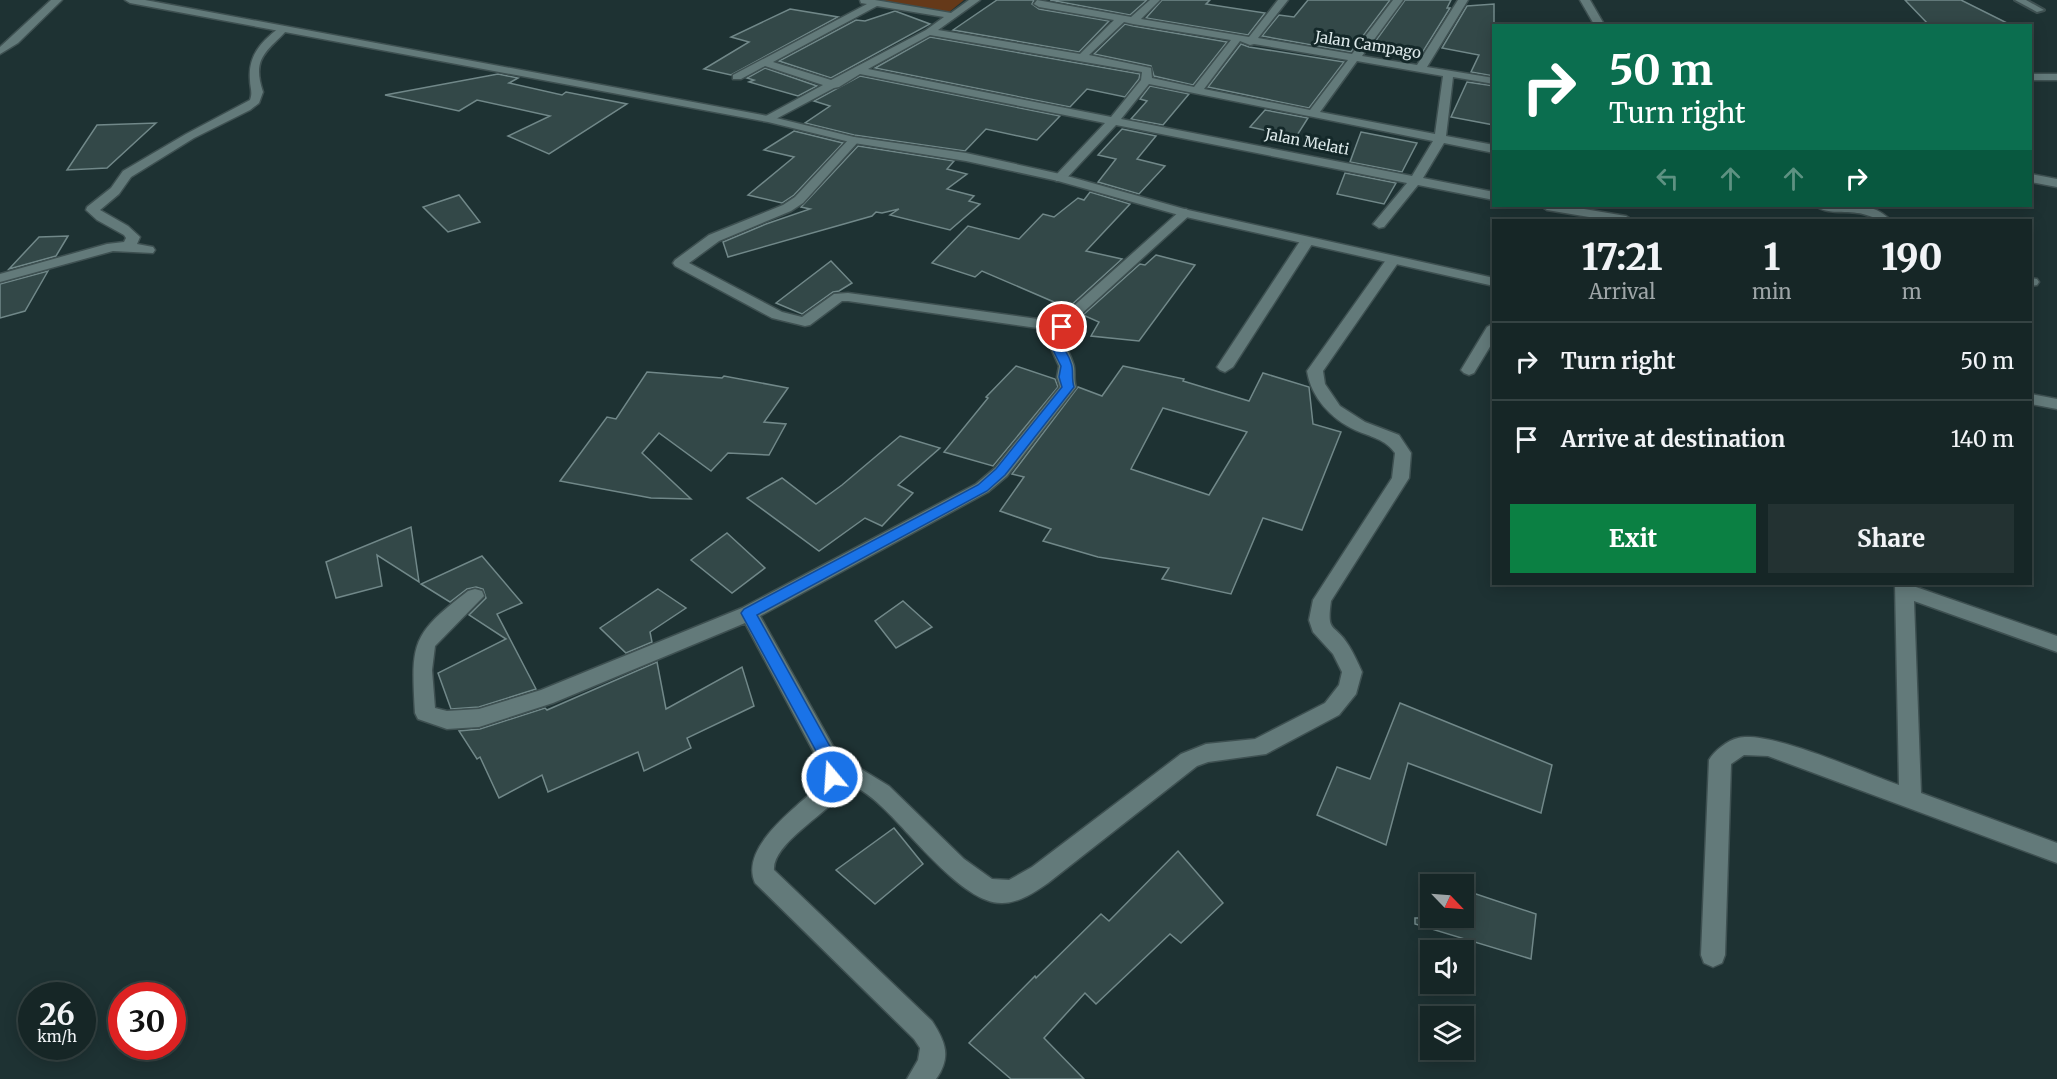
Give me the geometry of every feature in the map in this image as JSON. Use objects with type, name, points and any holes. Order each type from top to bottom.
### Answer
[{"type":"street","points":[[0,51],[10,47],[43,10],[57,0]]},
{"type":"street","points":[[130,0],[768,119],[854,140],[966,157],[1060,178],[1186,213],[1492,282]]},
{"type":"street","points":[[855,0],[954,16]]},
{"type":"street","points":[[768,119],[861,71],[929,32],[975,0]]},
{"type":"street","name":"Jalan Campago","points":[[1042,0],[1039,4],[1250,42],[1492,81]]},
{"type":"street","points":[[1133,21],[1155,0]]},
{"type":"street","points":[[1250,42],[1283,0]]},
{"type":"street","points":[[1314,112],[1398,0]]},
{"type":"street","points":[[1420,69],[1463,0]]},
{"type":"street","points":[[1585,0],[1599,24]]},
{"type":"street","points":[[737,77],[876,3]]},
{"type":"street","points":[[1082,57],[1121,19]]},
{"type":"street","points":[[129,246],[133,237],[125,228],[98,216],[92,210],[115,191],[127,174],[190,136],[246,108],[255,100],[258,92],[255,82],[255,65],[262,47],[283,29]]},
{"type":"street","points":[[929,32],[1147,70],[1146,80],[1114,120],[1060,178]]},
{"type":"street","points":[[1197,91],[1237,39]]},
{"type":"street","points":[[763,62],[835,85]]},
{"type":"street","name":"Jalan Melati","points":[[861,71],[1492,195]]},
{"type":"street","points":[[1379,224],[1415,181],[1440,139],[1449,74]]},
{"type":"street","points":[[2032,77],[2057,77]]},
{"type":"street","points":[[1146,80],[1492,148]]},
{"type":"street","points":[[854,140],[799,200],[787,208],[714,238],[680,263],[777,315],[805,322],[830,302],[839,297],[848,297],[1062,327]]},
{"type":"street","points":[[2032,178],[2057,183]]},
{"type":"street","points":[[1553,207],[1620,219]]},
{"type":"street","points":[[1831,207],[1865,211],[1877,214],[1883,219]]},
{"type":"street","points":[[475,596],[446,620],[426,645],[422,676],[425,712],[447,720],[479,718],[546,696],[749,613],[982,488],[1001,472],[1068,387],[1065,377],[1067,366],[1055,342],[1056,335],[1073,314],[1186,213]]},
{"type":"street","points":[[1225,367],[1307,241]]},
{"type":"street","points":[[0,278],[112,247],[129,246],[148,250]]},
{"type":"street","points":[[830,761],[869,782],[889,798],[977,884],[1000,892],[1020,888],[1040,875],[1189,760],[1206,753],[1258,748],[1332,709],[1349,688],[1352,672],[1341,649],[1323,632],[1319,620],[1322,600],[1400,478],[1403,453],[1393,439],[1359,426],[1334,410],[1317,384],[1316,371],[1393,260]]},
{"type":"street","points":[[1469,370],[1492,330]]},
{"type":"street","points":[[2032,399],[2057,404]]},
{"type":"street","points":[[1910,799],[1904,587],[2057,644]]},
{"type":"street","points":[[749,613],[830,761],[832,777],[830,790],[774,842],[762,865],[763,875],[923,1030],[933,1046],[930,1065],[920,1079]]},
{"type":"street","points":[[1713,955],[1720,760],[1740,746],[1768,747],[2057,854]]},
{"type":"lane","points":[[2019,0],[2040,10]]},
{"type":"shaded area","points":[[861,0],[964,0],[948,13]]},
{"type":"building","points":[[997,0],[1034,0],[1032,4],[1039,9],[1109,21],[1079,52],[953,30]]},
{"type":"building","points":[[1050,0],[1147,0],[1130,15]]},
{"type":"building","points":[[1162,0],[1210,0],[1206,4],[1265,13],[1248,35],[1146,18]]},
{"type":"building","points":[[1308,0],[1390,0],[1351,52],[1262,36],[1279,15],[1294,17]]},
{"type":"building","points":[[1405,0],[1451,0],[1447,8],[1450,8],[1422,53],[1372,46]]},
{"type":"building","points":[[1905,0],[1961,0],[2009,24],[1928,24]]},
{"type":"building","points":[[1494,4],[1492,76],[1471,72],[1479,55],[1442,48],[1467,6]]},
{"type":"building","points":[[790,9],[838,17],[731,75],[704,69],[749,42],[731,37]]},
{"type":"building","points":[[895,11],[930,24],[831,78],[779,61],[856,20],[865,21]]},
{"type":"building","points":[[1125,24],[1227,42],[1193,85],[1154,76],[1151,66],[1094,54]]},
{"type":"building","points":[[930,37],[1140,74],[1139,79],[1125,97],[1087,89],[1070,107],[875,68]]},
{"type":"building","points":[[1241,44],[1344,62],[1309,108],[1208,87]]},
{"type":"building","points":[[765,68],[817,86],[798,96],[749,82],[754,80],[747,78]]},
{"type":"building","points":[[498,74],[518,78],[509,83],[562,95],[566,92],[627,104],[549,154],[508,136],[550,116],[477,100],[459,111],[385,95]]},
{"type":"building","points":[[860,76],[1060,116],[1037,140],[986,129],[965,151],[854,135],[805,123],[830,106],[814,101]]},
{"type":"building","points":[[1467,82],[1492,86],[1492,125],[1451,117]]},
{"type":"building","points":[[1150,86],[1189,94],[1163,125],[1131,119],[1147,101],[1140,99]]},
{"type":"building","points":[[1265,110],[1308,118],[1296,137],[1250,127]]},
{"type":"building","points":[[156,123],[107,168],[67,170],[97,125]]},
{"type":"building","points":[[1122,129],[1156,136],[1137,159],[1165,166],[1139,194],[1098,182],[1116,159],[1098,155]]},
{"type":"building","points":[[794,131],[843,143],[794,195],[782,203],[748,195],[794,157],[764,150]]},
{"type":"building","points":[[1361,132],[1417,143],[1402,172],[1350,162]]},
{"type":"building","points":[[858,146],[954,161],[947,169],[967,174],[947,189],[974,196],[969,201],[980,204],[950,230],[890,215],[899,209],[876,212],[872,216],[728,257],[723,242],[810,209],[801,207]]},
{"type":"building","points":[[1345,173],[1396,183],[1384,204],[1337,194]]},
{"type":"building","points":[[1090,192],[1130,204],[1086,251],[1122,259],[1068,308],[982,271],[975,277],[932,263],[968,226],[1019,239],[1043,214],[1054,217],[1078,198],[1084,200]]},
{"type":"building","points":[[459,195],[480,222],[448,232],[423,207]]},
{"type":"building","points":[[68,236],[56,256],[9,269],[39,237]]},
{"type":"building","points":[[1156,255],[1195,265],[1139,341],[1091,336],[1099,322],[1083,315],[1140,264],[1145,265]]},
{"type":"building","points":[[831,261],[852,283],[833,292],[802,314],[776,303]]},
{"type":"building","points":[[48,271],[25,311],[0,318],[0,284]]},
{"type":"building","points":[[1016,366],[1055,379],[1058,387],[993,466],[944,452],[988,398],[986,397]]},
{"type":"building","points":[[1123,366],[1184,379],[1183,381],[1249,401],[1263,373],[1309,387],[1313,424],[1341,432],[1302,530],[1263,518],[1231,594],[1162,579],[1169,568],[1098,557],[1043,541],[1051,529],[1000,511],[1024,477],[1012,474],[1078,387],[1102,396]],"holes":[[[1163,408],[1247,432],[1209,495],[1131,469]]]},
{"type":"building","points":[[647,372],[722,378],[724,376],[788,388],[764,422],[786,424],[769,455],[728,453],[711,471],[659,433],[642,453],[691,499],[651,498],[560,481],[607,417],[616,419]]},
{"type":"building","points":[[900,436],[940,448],[898,485],[913,493],[882,526],[865,518],[819,551],[747,498],[782,478],[816,504]]},
{"type":"building","points":[[411,527],[419,582],[377,555],[382,586],[336,598],[326,562]]},
{"type":"building","points":[[727,533],[765,568],[732,593],[691,560]]},
{"type":"building","points":[[482,556],[522,603],[497,614],[536,689],[479,707],[451,709],[438,673],[506,639],[469,615],[486,598],[483,589],[476,587],[467,589],[450,602],[421,584]]},
{"type":"building","points":[[658,589],[686,608],[650,632],[652,642],[626,653],[600,628]]},
{"type":"building","points":[[903,601],[932,627],[896,648],[875,621]]},
{"type":"building","points":[[657,662],[666,709],[742,667],[754,706],[687,738],[691,748],[644,771],[638,752],[548,792],[542,775],[499,798],[480,757],[477,759],[459,731],[480,729],[545,708],[547,710]]},
{"type":"building","points":[[1400,703],[1552,765],[1541,813],[1408,763],[1386,845],[1317,815],[1337,767],[1370,779]]},
{"type":"building","points":[[894,828],[923,864],[875,904],[836,870]]},
{"type":"building","points":[[1178,851],[1223,903],[1181,943],[1170,934],[1096,1004],[1085,993],[1044,1038],[1084,1079],[1011,1079],[969,1043],[1101,914],[1109,921]]},
{"type":"building","points":[[1474,893],[1536,914],[1531,959],[1428,928],[1474,928]]},
{"type":"building","points":[[1415,918],[1420,918],[1420,926],[1415,924]]},
{"type":"route","points":[[832,777],[830,761],[749,613],[982,488],[1001,472],[1068,387],[1065,377],[1067,366],[1055,342],[1056,335],[1062,327]]}]
